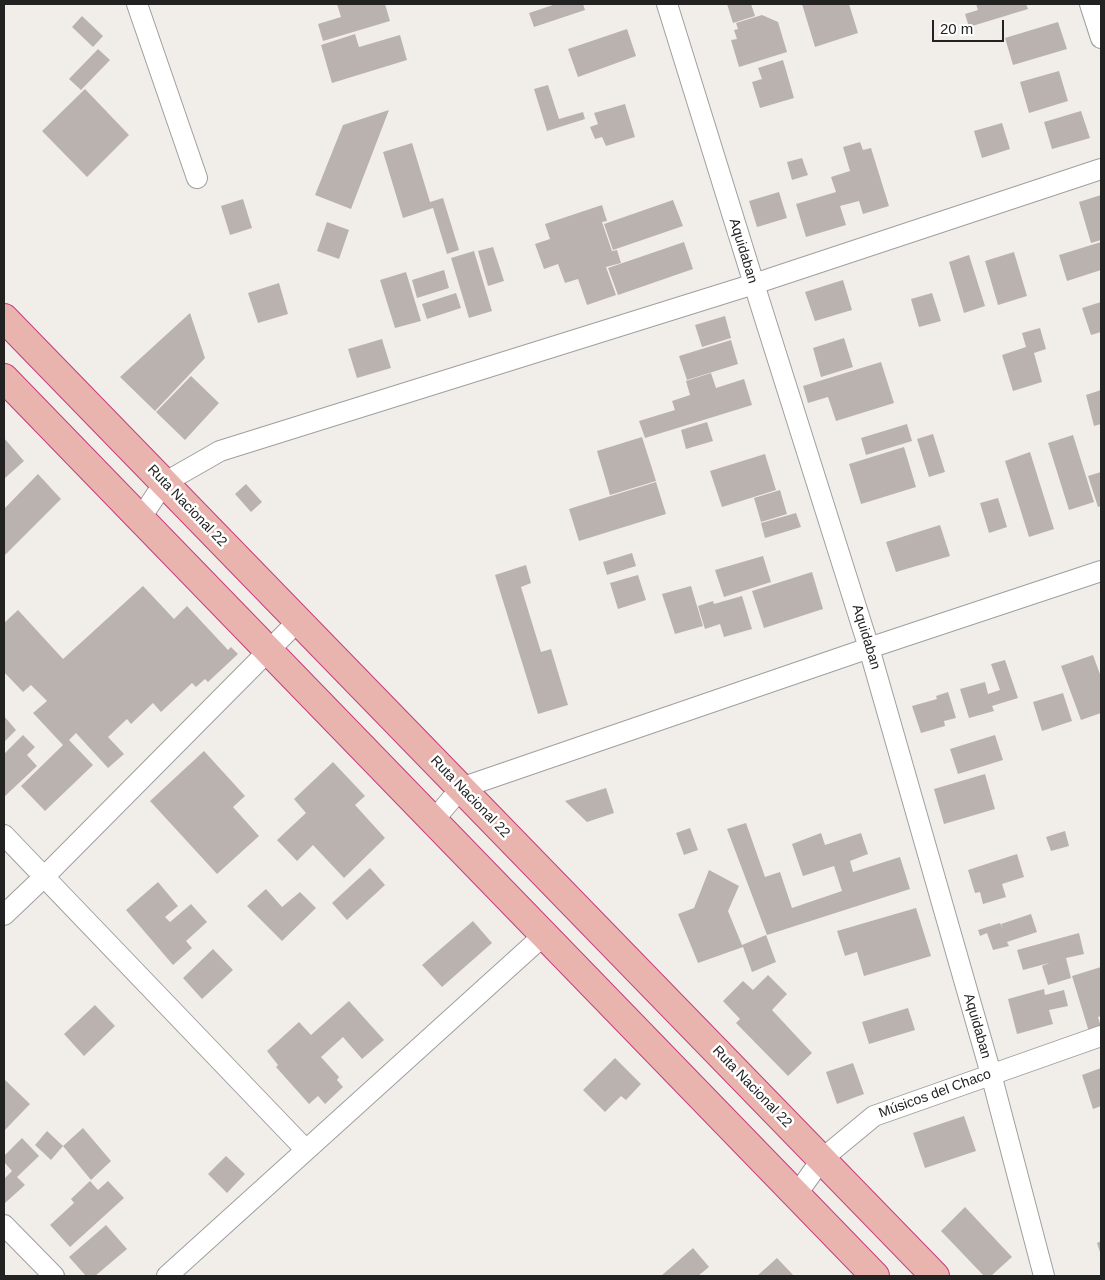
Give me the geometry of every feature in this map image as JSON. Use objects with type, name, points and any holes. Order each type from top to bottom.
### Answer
[{"type":"highway","name":"Ruta Nacional 22","points":[[4,318],[935,1276]]},
{"type":"highway","points":[[4,378],[875,1276]]},
{"type":"street","points":[[137,4],[197,178]]},
{"type":"street","name":"Aquidaban","points":[[667,4],[870,648],[990,1074],[1044,1276]]},
{"type":"street","points":[[1090,4],[1101,38]]},
{"type":"street","points":[[140,519],[164,482],[220,451],[754,284],[1101,168]]},
{"type":"street","points":[[433,821],[462,788],[1101,571]]},
{"type":"street","points":[[4,915],[45,876],[298,620]]},
{"type":"street","points":[[4,835],[306,1150]]},
{"type":"street","points":[[167,1276],[544,935]]},
{"type":"street","name":"Músicos del Chaco","points":[[796,1195],[822,1159],[874,1116],[1101,1036]]},
{"type":"street","points":[[4,1225],[54,1276]]},
{"type":"building","points":[[337,4],[385,4],[390,21],[323,41],[318,24],[341,17]]},
{"type":"building","points":[[556,4],[583,4],[585,10],[534,27],[529,13]]},
{"type":"building","points":[[727,4],[751,4],[755,16],[733,23]]},
{"type":"building","points":[[802,4],[849,4],[858,33],[815,47]]},
{"type":"building","points":[[976,4],[1026,4],[1028,9],[969,27],[965,14],[978,10]]},
{"type":"building","points":[[762,15],[778,22],[787,52],[739,67],[731,40],[737,39],[734,30],[738,29],[736,23]]},
{"type":"building","points":[[82,16],[103,36],[93,47],[72,27]]},
{"type":"building","points":[[1058,22],[1067,49],[1013,65],[1005,38]]},
{"type":"building","points":[[627,29],[636,56],[578,77],[568,49]]},
{"type":"building","points":[[355,34],[359,47],[400,35],[407,60],[332,83],[321,45]]},
{"type":"building","points":[[98,49],[110,60],[81,90],[69,79]]},
{"type":"building","points":[[783,60],[794,98],[760,108],[752,82],[762,79],[758,68]]},
{"type":"building","points":[[1059,71],[1068,101],[1029,113],[1020,82]]},
{"type":"building","points":[[548,85],[559,119],[583,112],[585,119],[547,131],[534,89]]},
{"type":"building","points":[[85,89],[129,135],[87,177],[42,131]]},
{"type":"building","points":[[625,104],[635,137],[606,146],[602,137],[595,139],[590,127],[598,124],[594,113]]},
{"type":"building","points":[[389,110],[351,209],[315,195],[343,125]]},
{"type":"building","points":[[1081,111],[1090,138],[1052,149],[1044,122]]},
{"type":"building","points":[[1002,123],[1010,149],[982,158],[974,131]]},
{"type":"building","points":[[860,142],[863,150],[871,148],[889,206],[863,214],[859,201],[840,206],[846,225],[806,237],[796,204],[836,192],[831,177],[850,171],[843,147]]},
{"type":"building","points":[[412,143],[430,202],[443,198],[459,250],[447,254],[433,208],[403,218],[383,152]]},
{"type":"building","points":[[802,158],[808,175],[792,180],[787,162]]},
{"type":"building","points":[[779,192],[787,218],[757,227],[749,201]]},
{"type":"building","points":[[1101,195],[1101,240],[1091,243],[1079,202]]},
{"type":"building","points":[[243,199],[252,228],[230,235],[221,206]]},
{"type":"building","points":[[673,200],[683,226],[613,250],[604,224]]},
{"type":"building","points":[[602,205],[607,221],[602,222],[612,251],[608,252],[617,250],[621,263],[606,267],[616,295],[587,305],[578,279],[565,283],[558,264],[544,269],[535,244],[550,239],[545,224]]},
{"type":"building","points":[[327,222],[349,230],[339,259],[317,251]]},
{"type":"building","points":[[684,242],[693,269],[618,295],[608,268]]},
{"type":"building","points":[[1101,242],[1101,270],[1067,281],[1059,255]]},
{"type":"building","points":[[493,247],[504,281],[488,286],[478,251]]},
{"type":"building","points":[[474,251],[492,311],[469,318],[451,258]]},
{"type":"building","points":[[1014,252],[1027,296],[998,305],[985,261]]},
{"type":"building","points":[[969,255],[985,306],[964,313],[949,262]]},
{"type":"building","points":[[444,270],[449,288],[417,298],[412,280]]},
{"type":"building","points":[[406,272],[421,321],[395,328],[380,280]]},
{"type":"building","points":[[843,280],[852,310],[815,321],[805,292]]},
{"type":"building","points":[[279,283],[288,314],[258,323],[248,293]]},
{"type":"building","points":[[456,293],[461,308],[427,319],[422,304]]},
{"type":"building","points":[[932,293],[941,321],[919,327],[911,299]]},
{"type":"building","points":[[1101,302],[1101,332],[1091,335],[1082,308]]},
{"type":"building","points":[[190,313],[205,358],[155,411],[120,377]]},
{"type":"building","points":[[725,316],[731,338],[702,347],[695,325]]},
{"type":"building","points":[[1040,328],[1046,349],[1034,353],[1042,382],[1013,391],[1002,355],[1026,347],[1022,333]]},
{"type":"building","points":[[844,338],[853,367],[821,377],[813,348]]},
{"type":"building","points":[[382,339],[391,368],[357,378],[348,349]]},
{"type":"building","points":[[731,340],[738,364],[687,380],[679,356]]},
{"type":"building","points":[[881,362],[894,403],[836,421],[828,397],[808,403],[803,386]]},
{"type":"building","points":[[711,373],[716,388],[744,379],[752,405],[645,438],[639,421],[675,410],[672,401],[690,395],[686,381]]},
{"type":"building","points":[[191,376],[219,403],[185,440],[156,412]]},
{"type":"building","points":[[1101,390],[1101,424],[1094,426],[1086,395]]},
{"type":"building","points":[[707,422],[713,441],[686,449],[681,430]]},
{"type":"building","points":[[907,424],[912,441],[866,455],[861,438]]},
{"type":"building","points":[[933,434],[945,472],[929,477],[917,439]]},
{"type":"building","points":[[1073,435],[1094,502],[1069,510],[1048,443]]},
{"type":"building","points":[[642,437],[656,481],[610,495],[597,451]]},
{"type":"building","points":[[4,438],[24,461],[5,478],[4,477]]},
{"type":"building","points":[[904,447],[916,487],[861,504],[849,464]]},
{"type":"building","points":[[1030,452],[1054,529],[1029,537],[1005,461]]},
{"type":"building","points":[[765,454],[776,490],[722,507],[710,471]]},
{"type":"building","points":[[1101,472],[1101,506],[1098,507],[1088,476]]},
{"type":"building","points":[[38,474],[61,499],[4,556],[4,509]]},
{"type":"building","points":[[656,482],[666,514],[579,541],[569,509]]},
{"type":"building","points":[[246,484],[262,502],[251,512],[235,494]]},
{"type":"building","points":[[780,490],[787,514],[761,522],[754,498]]},
{"type":"building","points":[[998,498],[1007,527],[989,533],[980,503]]},
{"type":"building","points":[[796,513],[801,527],[765,538],[761,523]]},
{"type":"building","points":[[940,525],[950,556],[896,572],[886,542]]},
{"type":"building","points":[[632,553],[636,566],[607,575],[603,562]]},
{"type":"building","points":[[763,556],[771,582],[724,597],[715,570]]},
{"type":"building","points":[[526,565],[531,583],[521,587],[541,652],[551,649],[568,705],[538,714],[495,575]]},
{"type":"building","points":[[812,572],[823,609],[764,628],[752,591]]},
{"type":"building","points":[[638,575],[646,600],[618,609],[610,583]]},
{"type":"building","points":[[143,586],[174,619],[187,606],[228,650],[231,647],[238,654],[208,682],[205,679],[196,687],[192,683],[161,712],[153,703],[131,724],[127,719],[108,737],[124,754],[108,768],[76,733],[69,740],[93,765],[45,811],[21,786],[63,745],[33,713],[47,701],[31,685],[23,692],[4,672],[4,623],[18,610],[63,659]]},
{"type":"building","points":[[691,586],[703,626],[675,634],[662,594]]},
{"type":"building","points":[[742,596],[752,629],[724,637],[720,624],[705,629],[698,606],[713,601],[714,604]]},
{"type":"building","points":[[1093,655],[1101,677],[1101,713],[1081,720],[1061,666]]},
{"type":"building","points":[[1005,660],[1018,698],[992,706],[994,711],[969,718],[960,689],[985,682],[988,694],[1000,690],[991,664]]},
{"type":"building","points":[[948,692],[956,718],[944,721],[945,726],[921,733],[912,706],[937,699],[936,696]]},
{"type":"building","points":[[1063,693],[1072,721],[1042,731],[1033,702]]},
{"type":"building","points":[[4,716],[16,730],[4,742]]},
{"type":"building","points":[[23,735],[35,747],[27,755],[37,766],[4,797],[4,754]]},
{"type":"building","points":[[995,735],[1003,760],[958,774],[950,749]]},
{"type":"building","points":[[204,751],[245,796],[233,807],[259,836],[217,874],[150,801]]},
{"type":"building","points":[[333,762],[365,796],[355,805],[385,838],[344,878],[313,845],[297,861],[277,840],[306,813],[294,799]]},
{"type":"building","points":[[985,774],[995,809],[944,824],[934,789]]},
{"type":"building","points":[[606,788],[614,813],[587,822],[565,801]]},
{"type":"building","points":[[746,823],[765,877],[780,872],[792,908],[842,891],[834,866],[803,876],[792,844],[821,833],[825,845],[861,833],[868,854],[850,861],[853,872],[900,857],[910,889],[767,935],[727,829]]},
{"type":"building","points":[[690,828],[698,850],[684,855],[676,833]]},
{"type":"building","points":[[1065,831],[1069,846],[1051,851],[1046,837]]},
{"type":"building","points":[[1017,854],[1024,877],[1002,884],[1006,897],[983,904],[980,892],[975,893],[968,870]]},
{"type":"building","points":[[370,868],[385,885],[347,920],[332,903]]},
{"type":"building","points":[[709,870],[739,886],[728,911],[742,945],[766,935],[776,962],[752,972],[743,947],[698,963],[678,914],[694,908]]},
{"type":"building","points":[[158,882],[178,906],[165,917],[170,922],[191,904],[207,922],[186,941],[192,948],[173,965],[126,910]]},
{"type":"building","points":[[266,889],[282,907],[300,892],[316,908],[282,941],[247,906]]},
{"type":"building","points":[[916,908],[931,956],[864,976],[857,952],[845,956],[837,931]]},
{"type":"building","points":[[1031,914],[1037,932],[1007,942],[1009,946],[993,950],[987,933],[980,936],[978,930],[1000,923],[1003,929],[1001,924]]},
{"type":"building","points":[[473,921],[492,943],[442,987],[422,965]]},
{"type":"building","points":[[1079,933],[1084,954],[1066,958],[1071,978],[1048,985],[1042,966],[1049,963],[1023,970],[1017,950]]},
{"type":"building","points":[[213,949],[233,970],[202,999],[183,978]]},
{"type":"building","points":[[1101,967],[1101,1016],[1098,1017],[1101,1027],[1089,1032],[1072,976]]},
{"type":"building","points":[[768,975],[787,994],[772,1010],[812,1053],[788,1076],[736,1023],[740,1019],[723,1001],[743,981],[753,990]]},
{"type":"building","points":[[1044,989],[1045,995],[1064,990],[1068,1006],[1049,1010],[1053,1024],[1017,1034],[1008,999]]},
{"type":"building","points":[[349,1001],[384,1040],[362,1059],[343,1037],[321,1057],[339,1077],[337,1080],[343,1087],[325,1104],[318,1096],[309,1104],[276,1067],[278,1065],[267,1051],[299,1022],[311,1035]]},
{"type":"building","points":[[95,1005],[115,1026],[84,1056],[64,1034]]},
{"type":"building","points":[[908,1008],[915,1030],[869,1044],[862,1022]]},
{"type":"building","points":[[615,1058],[641,1084],[626,1100],[621,1096],[605,1112],[583,1090]]},
{"type":"building","points":[[853,1063],[864,1094],[837,1104],[826,1072]]},
{"type":"building","points":[[1101,1068],[1101,1106],[1093,1109],[1082,1075]]},
{"type":"building","points":[[4,1079],[30,1104],[4,1131]]},
{"type":"building","points":[[964,1116],[976,1151],[925,1168],[913,1133]]},
{"type":"building","points":[[83,1128],[111,1161],[91,1180],[63,1146]]},
{"type":"building","points":[[47,1131],[63,1146],[51,1160],[35,1145]]},
{"type":"building","points":[[22,1138],[39,1156],[17,1177],[25,1185],[5,1203],[4,1179],[12,1171],[4,1162],[4,1156]]},
{"type":"building","points":[[226,1156],[245,1174],[227,1193],[208,1174]]},
{"type":"building","points":[[90,1181],[98,1190],[108,1181],[124,1198],[70,1247],[50,1225],[74,1203],[71,1199]]},
{"type":"building","points":[[965,1207],[1012,1257],[991,1276],[984,1276],[941,1231]]},
{"type":"building","points":[[106,1225],[127,1249],[95,1276],[86,1276],[69,1257]]},
{"type":"building","points":[[1101,1241],[1101,1255],[1097,1243]]},
{"type":"building","points":[[693,1248],[709,1267],[698,1276],[661,1276]]},
{"type":"building","points":[[777,1258],[794,1276],[757,1276]]}]
